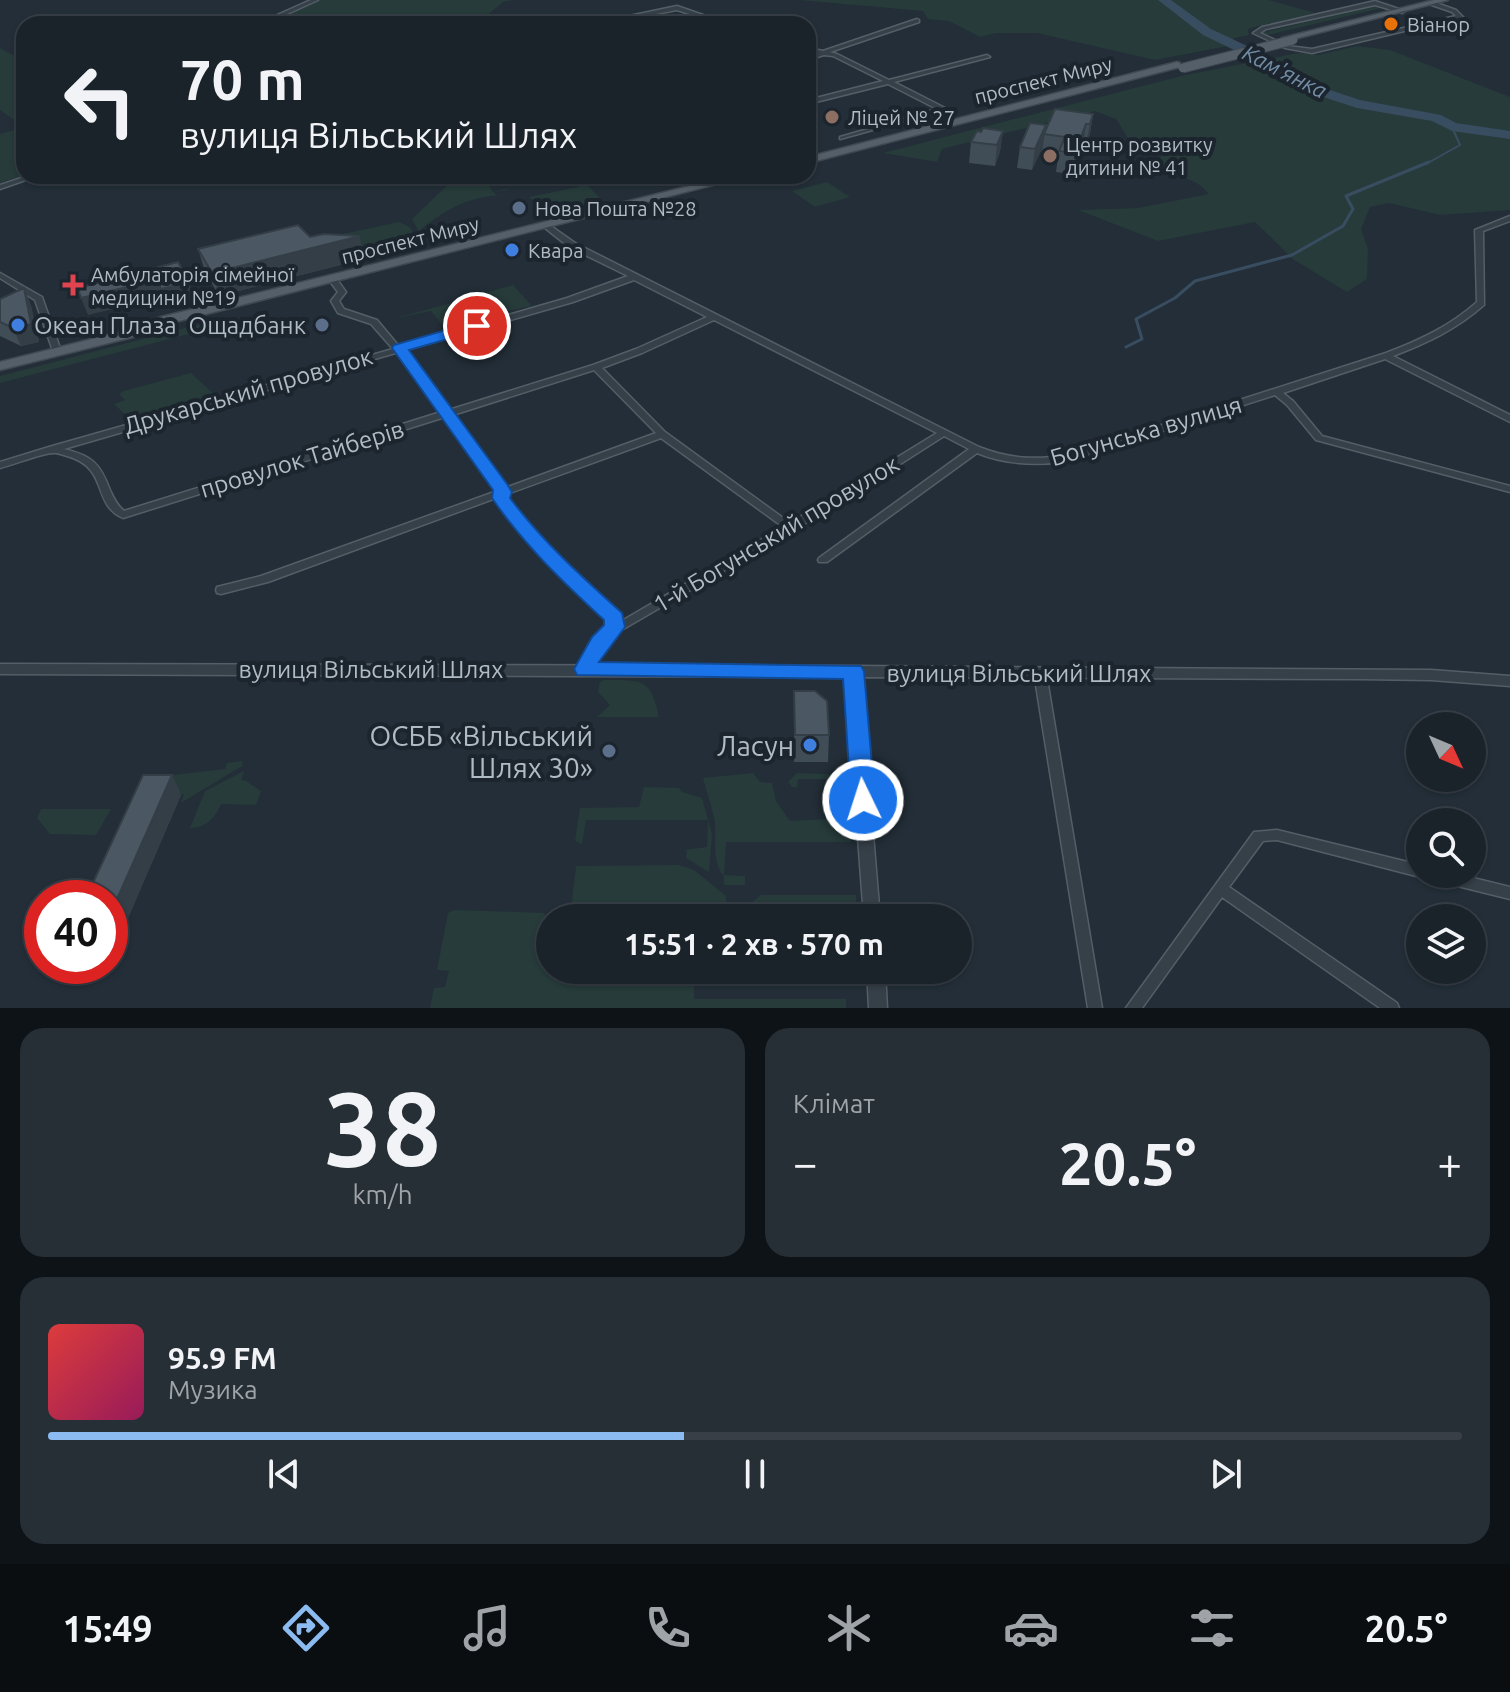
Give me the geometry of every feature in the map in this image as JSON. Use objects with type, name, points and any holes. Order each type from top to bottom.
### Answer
[{"type":"main road","name":"проспект Миру","points":[[816,158],[1444,0]]},
{"type":"main road","name":"проспект Миру","points":[[0,366],[206,317],[272,295],[712,184]]},
{"type":"street","points":[[283,16],[315,0]]},
{"type":"street","points":[[1402,11],[1375,3],[1264,28],[1256,33],[1294,50],[1312,51],[1460,17],[1454,11],[1431,3]]},
{"type":"street","points":[[636,16],[677,8],[702,16]]},
{"type":"street","points":[[816,55],[917,21]]},
{"type":"street","points":[[816,51],[825,52],[943,109],[842,138],[857,147]]},
{"type":"street","points":[[816,100],[987,57]]},
{"type":"street","name":"Богунська вулиця","points":[[548,226],[572,245],[976,449],[1009,460],[1053,461],[1277,392],[1385,355],[1463,321],[1481,303],[1479,230],[1510,218]]},
{"type":"street","points":[[0,275],[37,296],[57,351]]},
{"type":"street","name":"Друкарський провулок","points":[[0,465],[570,300],[634,277]]},
{"type":"street","points":[[333,280],[342,292],[335,301],[341,312],[374,322],[394,346],[400,348],[503,492]]},
{"type":"street","name":"провулок Тайберів","points":[[52,449],[82,458],[94,466],[107,495],[118,513],[123,515],[596,367],[713,317]]},
{"type":"street","points":[[1385,355],[1510,419]]},
{"type":"street","points":[[596,367],[629,404],[662,434],[789,527]]},
{"type":"street","points":[[1277,392],[1319,438],[1510,489]]},
{"type":"street","name":"1-й Богунський провулок","points":[[608,635],[943,433]]},
{"type":"street","points":[[221,590],[264,579],[662,434]]},
{"type":"street","points":[[823,560],[976,449]]},
{"type":"street","points":[[503,492],[501,498],[537,546],[614,618],[614,627],[593,651],[585,669]]},
{"type":"street","name":"вулиця Вільський Шлях","points":[[0,669],[585,669],[1431,675],[1510,681]]},
{"type":"street","points":[[853,671],[871,904]]},
{"type":"street","points":[[1040,673],[1095,1008]]},
{"type":"street","points":[[1133,1008],[1259,836],[1277,835],[1406,867]]},
{"type":"street","points":[[1486,887],[1510,893]]},
{"type":"street","points":[[1220,888],[1392,1008]]},
{"type":"street","points":[[877,984],[878,1008]]},
{"type":"green space","points":[[315,0],[513,0],[503,2],[486,16],[282,16]]},
{"type":"green space","points":[[799,0],[1269,0],[1315,13],[1248,29],[1249,35],[1234,38],[1233,45],[1155,60],[1037,33],[996,33],[980,37],[949,21],[928,19],[923,11]]},
{"type":"green space","points":[[1380,5],[1386,7],[1264,36],[1260,33]]},
{"type":"green space","points":[[1357,46],[1390,50],[1510,97],[1510,210],[1440,215],[1389,203],[1370,207],[1361,229],[1368,249],[1367,279],[1347,292],[1294,260],[1255,222],[1158,241],[1078,210],[1138,208],[1209,194],[1186,178],[1159,175],[1161,151],[1134,148],[1116,119],[1095,111],[942,149],[937,162],[883,153],[1181,76],[1298,53],[1319,55]]},
{"type":"green space","points":[[0,48],[16,57],[16,121],[0,110]]},
{"type":"green space","points":[[16,129],[16,178],[0,183],[0,134]]},
{"type":"green space","points":[[827,182],[850,197],[815,207],[792,191]]},
{"type":"green space","points":[[449,184],[488,184],[493,192],[508,190],[494,192],[497,196],[476,199],[451,209],[421,229],[421,236],[412,219]]},
{"type":"green space","points":[[586,184],[600,198],[599,201],[548,214],[529,197]]},
{"type":"green space","points":[[399,222],[410,227],[417,240],[368,252],[344,250],[334,236]]},
{"type":"green space","points":[[513,285],[532,306],[489,315],[484,310],[493,307],[482,294]]},
{"type":"green space","points":[[481,295],[479,309],[452,320],[462,327],[447,331],[431,311],[392,319]]},
{"type":"green space","points":[[204,323],[208,329],[0,383],[0,376]]},
{"type":"green space","points":[[191,373],[216,396],[132,421],[114,404],[125,400],[119,394],[123,391]]},
{"type":"green space","points":[[636,681],[648,688],[659,717],[597,717],[610,705],[598,692],[600,682]]},
{"type":"green space","points":[[243,761],[242,766],[181,803],[184,794],[162,794],[147,778],[225,769],[227,763]]},
{"type":"green space","points":[[244,771],[241,780],[261,791],[256,805],[221,804],[209,821],[190,828],[205,791]]},
{"type":"green space","points":[[753,773],[760,782],[772,783],[776,801],[790,821],[829,819],[827,779],[798,779],[797,787],[792,787],[788,782],[797,773],[848,775],[851,842],[726,842],[724,875],[745,876],[745,885],[724,885],[724,876],[717,863],[714,817],[703,778]]},
{"type":"green space","points":[[644,787],[679,788],[682,792],[702,798],[712,834],[709,872],[686,858],[687,851],[684,850],[707,847],[708,820],[586,820],[582,844],[575,841],[580,808],[639,807]]},
{"type":"green space","points":[[41,809],[111,809],[96,835],[50,834],[37,818]]},
{"type":"green space","points":[[679,865],[694,870],[726,896],[726,904],[572,904],[576,866]]},
{"type":"green space","points":[[761,895],[856,895],[856,904],[750,904]]},
{"type":"green space","points":[[454,910],[536,913],[536,984],[694,984],[694,999],[846,999],[846,1008],[430,1008],[434,988],[445,987],[449,971],[437,970],[448,913]]},
{"type":"building","points":[[1055,109],[1093,114],[1075,153],[1059,151],[1065,137],[1044,134]]},
{"type":"building","points":[[1030,123],[1046,125],[1035,149],[1020,147]]},
{"type":"building","points":[[983,128],[1003,131],[997,145],[971,142],[977,131],[981,132]]},
{"type":"building","points":[[298,225],[310,237],[324,234],[360,236],[212,273],[198,249]]},
{"type":"building","points":[[178,262],[189,282],[161,289],[157,280],[81,298],[78,288]]},
{"type":"building","points":[[24,288],[31,324],[13,328],[0,322],[0,299]]},
{"type":"building","points":[[794,691],[815,691],[827,701],[829,735],[795,735]]},
{"type":"building","points":[[143,775],[172,775],[126,880],[94,880]]},
{"type":"waterway","name":"Кам'янка","points":[[1164,0],[1207,32],[1289,71],[1313,89],[1357,104],[1436,118],[1452,127],[1510,135]]},
{"type":"waterway","points":[[1426,164],[1460,145],[1452,127]]},
{"type":"waterway","points":[[1126,347],[1142,339],[1136,319],[1175,298],[1195,281],[1292,255],[1343,226],[1353,209],[1346,196],[1429,162]]},
{"type":"place","name":"Віанор","points":[[1391,24]]},
{"type":"place","name":"Ліцей № 27","points":[[832,117]]},
{"type":"place","name":"Центр розвитку дитини № 41","points":[[1050,156]]},
{"type":"place","name":"Нова Пошта №28","points":[[519,208]]},
{"type":"place","name":"Квара","points":[[512,250]]},
{"type":"place","name":"Амбулаторія сімейної медицини №19","points":[[73,285]]},
{"type":"place","name":"Океан Плаза","points":[[18,325]]},
{"type":"place","name":"Ощадбанк","points":[[322,325]]},
{"type":"place","name":"Ласун","points":[[810,745]]},
{"type":"place","name":"ОСББ «Вільський Шлях 30»","points":[[609,751]]},
{"type":"route","points":[[477,326],[400,348],[501,488],[501,498],[525,531],[545,554],[614,618],[614,627],[593,651],[585,669],[853,671],[863,800]]}]
